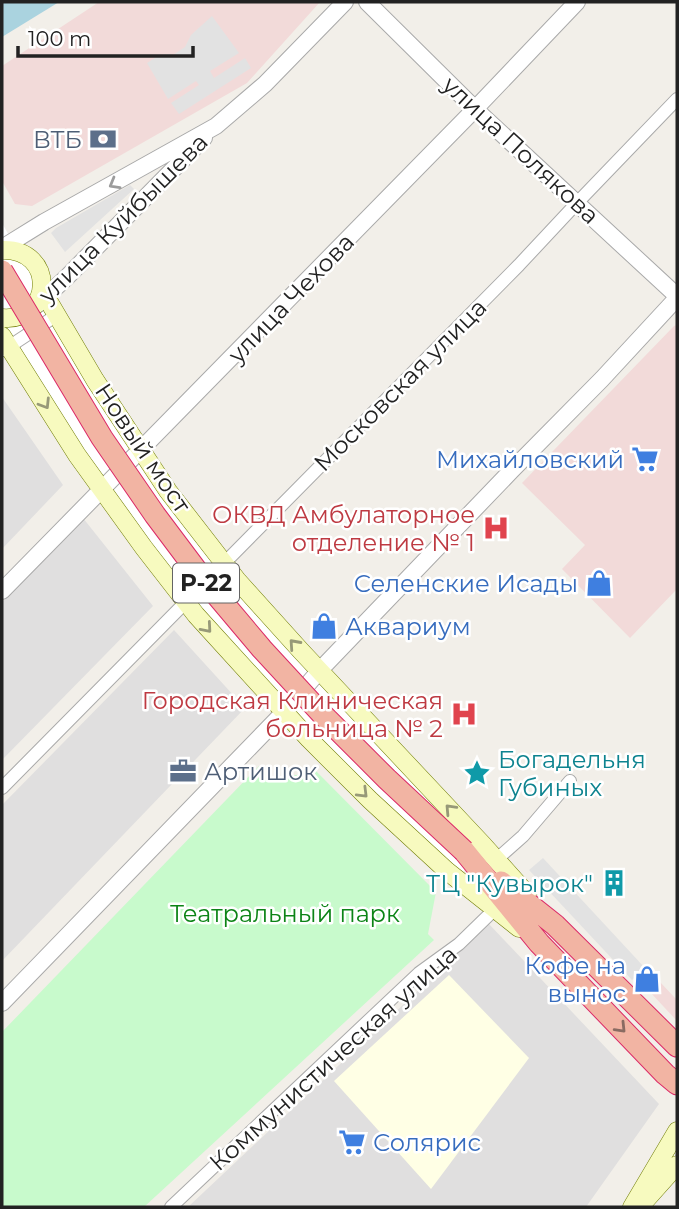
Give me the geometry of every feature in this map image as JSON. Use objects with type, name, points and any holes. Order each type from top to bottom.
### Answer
[{"type":"highway","name":"Новый мост","points":[[2,271],[102,438],[203,579],[321,713],[464,851]]},
{"type":"highway","points":[[464,851],[555,925],[677,1046]]},
{"type":"highway","points":[[464,851],[539,943],[677,1084]]},
{"type":"main road","points":[[2,249],[24,254],[39,269],[44,294],[95,380],[169,491],[237,580],[555,925]]},
{"type":"main road","points":[[2,317],[17,317],[31,310],[44,294]]},
{"type":"main road","points":[[4,345],[102,490],[185,601],[241,666],[309,739],[447,872],[539,943]]},
{"type":"main road","points":[[632,1207],[677,1131]]},
{"type":"main road","points":[[639,1207],[677,1165]]},
{"type":"street","points":[[2,249],[44,222],[216,126],[265,84],[345,2]]},
{"type":"street","name":"улица Полякова","points":[[367,2],[475,109],[677,297]]},
{"type":"street","name":"улица Чехова","points":[[2,591],[577,2]]},
{"type":"street","name":"Московская улица","points":[[2,788],[519,265],[677,99]]},
{"type":"street","name":"улица Куйбышева","points":[[44,294],[216,126]]},
{"type":"street","points":[[2,1003],[284,712],[320,670],[602,379],[677,297]]},
{"type":"street","points":[[4,345],[57,315]]},
{"type":"street","points":[[496,860],[523,836],[570,781]]},
{"type":"street","name":"Коммунистическая улица","points":[[171,1207],[419,973],[459,944],[495,909]]},
{"type":"shaded area","points":[[99,2],[320,2],[247,83],[32,206],[15,204],[2,181],[2,66]]},
{"type":"shaded area","points":[[212,16],[239,53],[210,71],[214,78],[245,58],[251,68],[179,114],[171,103],[199,85],[196,81],[168,99],[147,63],[158,56],[173,55],[185,47],[191,35]]},
{"type":"shaded area","points":[[130,185],[134,189],[65,252],[51,233]]},
{"type":"shaded area","points":[[677,325],[677,589],[630,638],[562,569],[585,545],[522,483]]},
{"type":"shaded area","points":[[2,397],[63,485],[2,549]]},
{"type":"shaded area","points":[[83,518],[153,606],[2,760],[2,602]]},
{"type":"shaded area","points":[[174,630],[245,708],[2,961],[2,805]]},
{"type":"shaded area","points":[[543,858],[645,968],[632,980],[529,870]]},
{"type":"shaded area","points":[[489,924],[659,1104],[586,1207],[188,1207]]},
{"type":"shaded area","points":[[449,975],[529,1058],[431,1189],[334,1081]]},
{"type":"shaded area","points":[[660,982],[677,1000],[677,1021],[650,992]]},
{"type":"green space","name":"Театральный парк","points":[[259,766],[272,777],[308,774],[314,769],[436,892],[428,934],[434,940],[144,1207],[2,1207],[2,1032]]},
{"type":"water","points":[[2,2],[59,2],[2,37]]},
{"type":"pier","points":[[2,223],[63,332],[143,459],[483,850],[462,873],[319,739],[243,659],[150,550],[35,377],[2,322]]},
{"type":"place","name":"ВТБ","points":[[103,139]]},
{"type":"place","name":"Михайловский","points":[[645,459]]},
{"type":"place","name":"ОКВД Амбулаторное отделение № 1","points":[[496,528]]},
{"type":"place","name":"Селенские Исады","points":[[599,583]]},
{"type":"place","name":"Аквариум","points":[[324,626]]},
{"type":"place","name":"Городская Клиническая больница № 2","points":[[464,714]]},
{"type":"place","name":"Артишок","points":[[183,771]]},
{"type":"place","name":"Богадельня Губиных","points":[[477,773]]},
{"type":"place","name":"ТЦ \"Кувырок\"","points":[[614,883]]},
{"type":"place","name":"Кофе на вынос","points":[[647,979]]},
{"type":"place","name":"Солярис","points":[[352,1142]]}]
